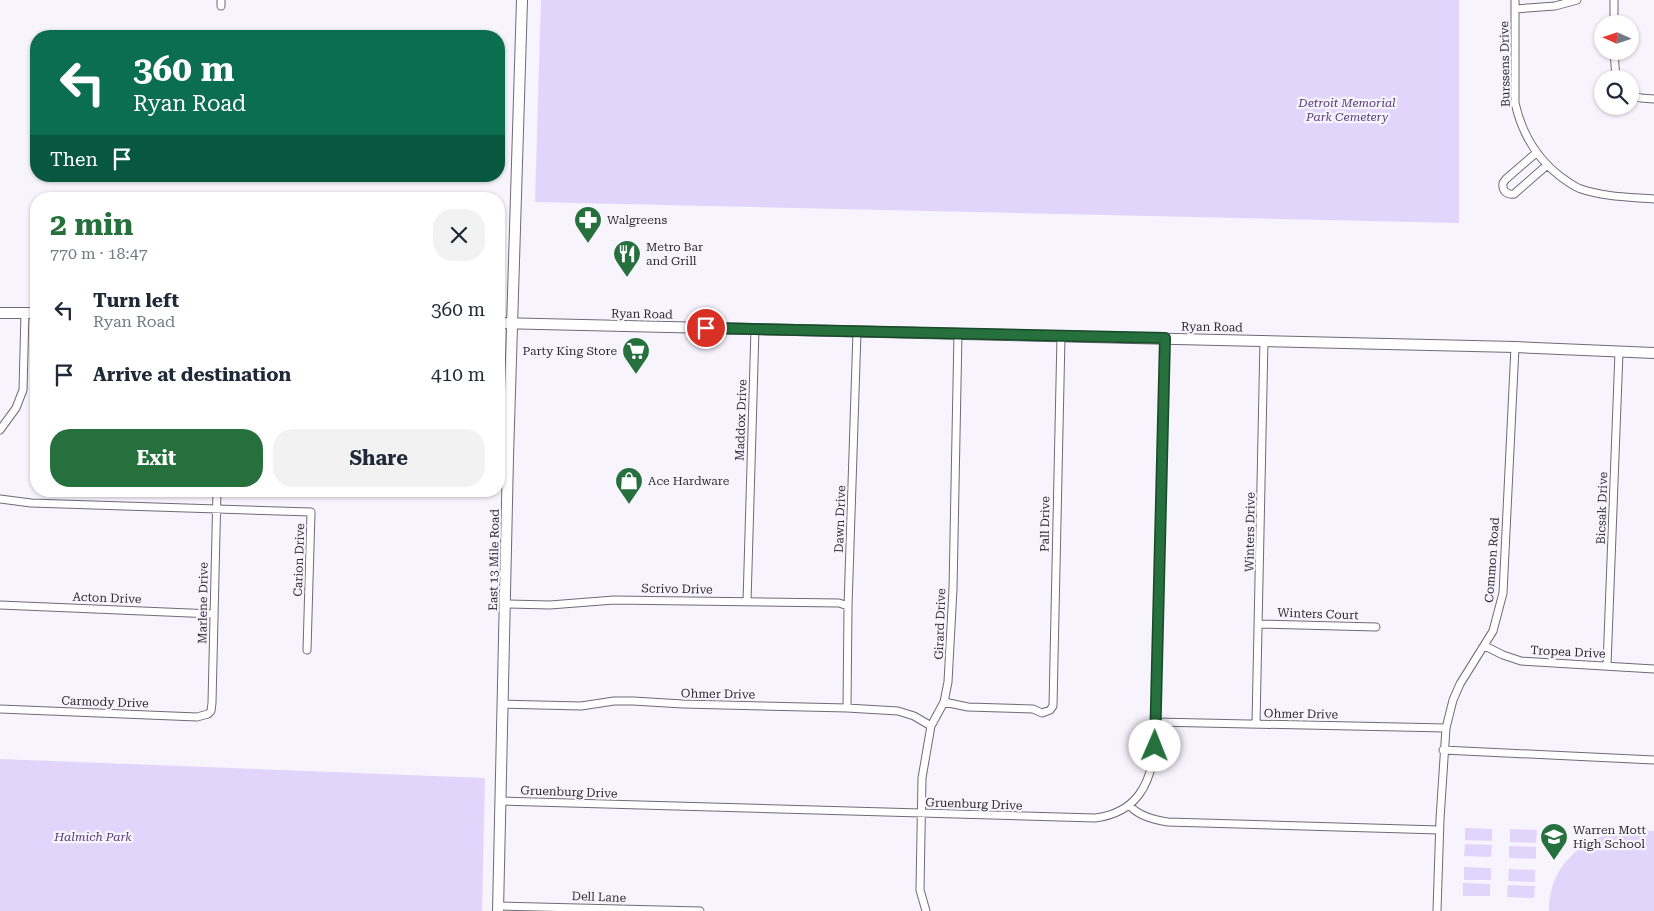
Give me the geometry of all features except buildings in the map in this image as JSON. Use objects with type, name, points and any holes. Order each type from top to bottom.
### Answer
[{"type":"main road","name":"East 13 Mile Road","points":[[498,909],[522,0]]},
{"type":"main road","points":[[0,313],[30,313]]},
{"type":"main road","name":"Ryan Road","points":[[505,323],[1264,340],[1515,347],[1654,354]]},
{"type":"street","name":"Burssens Drive","points":[[1516,0],[1515,103],[1526,136],[1536,153],[1546,166],[1578,188],[1606,195],[1654,199]]},
{"type":"street","points":[[1515,9],[1555,6],[1576,0]]},
{"type":"street","points":[[1614,0],[1614,15]]},
{"type":"street","points":[[1639,97],[1654,98]]},
{"type":"street","points":[[1536,153],[1506,179],[1503,183],[1504,191],[1514,194],[1546,166]]},
{"type":"street","points":[[0,430],[16,408],[21,395],[24,368],[25,313]]},
{"type":"street","name":"Maddox Drive","points":[[747,602],[754,330]]},
{"type":"street","name":"Dawn Drive","points":[[847,708],[848,606],[858,332]]},
{"type":"street","name":"Girard Drive","points":[[926,911],[920,890],[920,814],[922,778],[931,726],[944,702],[948,682],[953,589],[958,333]]},
{"type":"street","name":"Pall Drive","points":[[944,702],[968,707],[1033,709],[1042,713],[1054,706],[1061,336]]},
{"type":"street","points":[[1165,338],[1156,722],[1153,764],[1148,780],[1130,806],[1146,817],[1168,822],[1439,830]]},
{"type":"street","name":"Winters Drive","points":[[1256,724],[1264,340]]},
{"type":"street","name":"Common Road","points":[[1436,911],[1443,750],[1446,728],[1453,700],[1460,684],[1493,630],[1503,593],[1515,347]]},
{"type":"street","name":"Bicsak Drive","points":[[1607,665],[1619,352]]},
{"type":"street","name":"Marlene Drive","points":[[208,714],[212,703],[217,497]]},
{"type":"street","name":"Carion Drive","points":[[0,499],[31,503],[311,512],[307,650]]},
{"type":"street","name":"Scrivo Drive","points":[[506,604],[558,604],[614,600],[839,603],[848,606]]},
{"type":"street","name":"Acton Drive","points":[[0,605],[213,614]]},
{"type":"street","name":"Winters Court","points":[[1259,624],[1376,627]]},
{"type":"street","name":"Tropea Drive","points":[[1484,646],[1521,660],[1654,669]]},
{"type":"street","name":"Ohmer Drive","points":[[502,704],[581,706],[624,701],[847,708],[898,711],[914,716],[931,726]]},
{"type":"street","name":"Carmody Drive","points":[[0,709],[198,717],[208,714]]},
{"type":"street","name":"Ohmer Drive","points":[[1156,722],[1446,728]]},
{"type":"street","points":[[1443,750],[1654,760]]},
{"type":"street","name":"Gruenburg Drive","points":[[500,801],[1094,818],[1119,813],[1130,806]]},
{"type":"street","name":"Dell Lane","points":[[498,909],[700,911]]},
{"type":"green space","name":"Detroit Memorial Park Cemetery","points":[[541,0],[1459,0],[1459,223],[535,202]]},
{"type":"green space","name":"Halmich Park","points":[[0,759],[485,778],[482,911],[0,911]]},
{"type":"green space","points":[[1465,828],[1492,829],[1492,841],[1465,840]]},
{"type":"green space","points":[[1510,829],[1537,830],[1536,843],[1510,842]]},
{"type":"green space","points":[[1631,829],[1654,831],[1654,911],[1549,911],[1555,878],[1573,854],[1599,837]]},
{"type":"green space","points":[[1465,844],[1492,845],[1491,857],[1464,856]]},
{"type":"green space","points":[[1509,846],[1536,847],[1536,859],[1509,858]]},
{"type":"green space","points":[[1464,867],[1491,868],[1491,880],[1464,880]]},
{"type":"green space","points":[[1509,869],[1535,870],[1535,882],[1508,881]]},
{"type":"green space","points":[[1463,883],[1490,884],[1490,896],[1463,896]]},
{"type":"green space","points":[[1508,885],[1535,886],[1534,898],[1507,897]]},
{"type":"place","name":"Walgreens","points":[[588,244]]},
{"type":"place","name":"Metro Bar and Grill","points":[[627,278]]},
{"type":"place","name":"Party King Store","points":[[636,375]]},
{"type":"place","name":"Ace Hardware","points":[[629,505]]},
{"type":"place","name":"Warren Mott High School","points":[[1554,861]]},
{"type":"route","points":[[706,328],[1165,338],[1155,746]]}]
